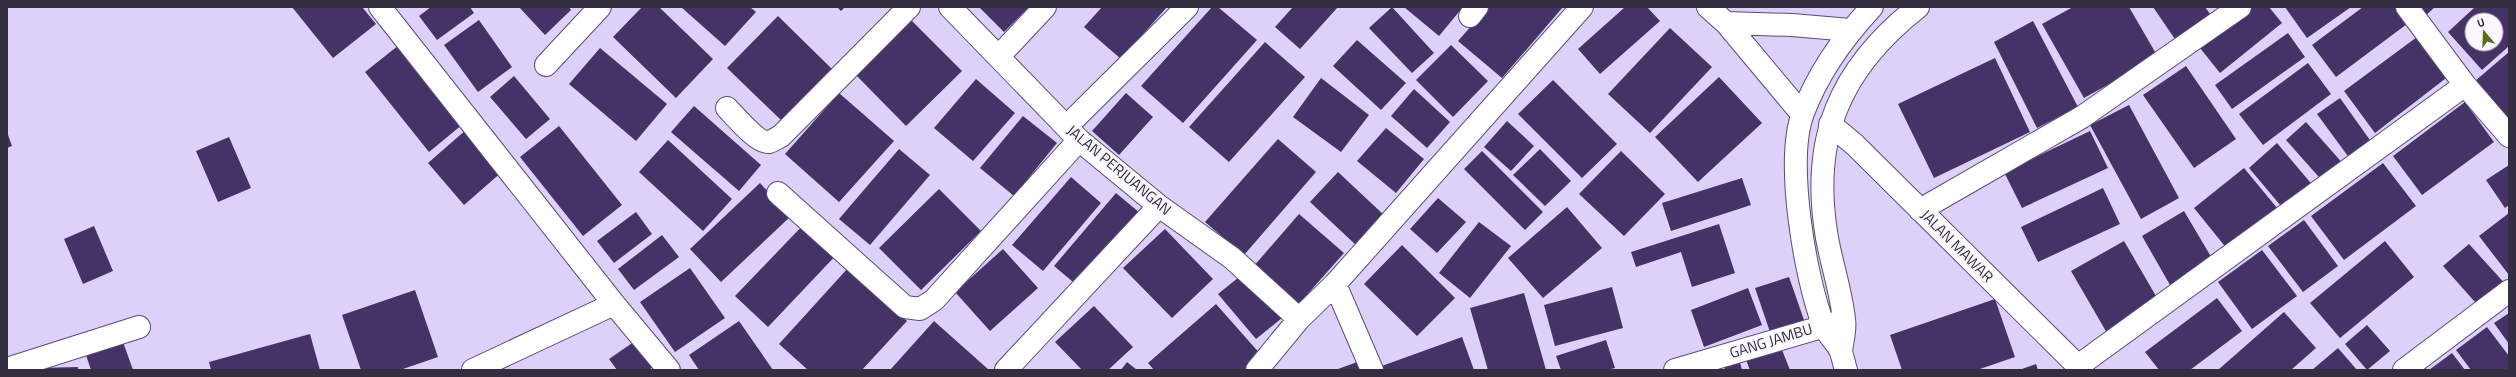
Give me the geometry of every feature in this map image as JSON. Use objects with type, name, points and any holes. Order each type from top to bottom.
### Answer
[{"type":"main road","points":[[380,7],[614,304],[669,370]]},
{"type":"main road","points":[[546,65],[600,7]]},
{"type":"main road","points":[[726,108],[758,139],[768,142],[781,136],[909,7]]},
{"type":"main road","name":"JALAN PERJUANGAN","points":[[950,7],[1073,133],[1160,206],[1232,258],[1299,319]]},
{"type":"main road","points":[[999,56],[1045,7]]},
{"type":"main road","points":[[778,193],[905,307],[920,309],[934,300],[1073,133],[1078,113],[1187,7]]},
{"type":"main road","points":[[1257,370],[1299,319],[1335,284],[1582,7]]},
{"type":"main road","points":[[1708,7],[1726,24],[1802,114]]},
{"type":"main road","points":[[1843,361],[1823,326],[1811,276],[1799,213],[1796,148],[1802,114],[1817,81],[1850,30],[1872,7]]},
{"type":"main road","points":[[1843,361],[1845,320],[1830,256],[1821,192],[1822,166],[1830,124],[1844,92],[1862,63],[1882,39],[1918,7]]},
{"type":"main road","points":[[1920,210],[2082,117],[2240,7]]},
{"type":"main road","points":[[2407,7],[2465,85],[2509,136]]},
{"type":"main road","points":[[1726,24],[1792,25],[1850,30]]},
{"type":"main road","points":[[2080,368],[2465,85]]},
{"type":"main road","name":"JALAN MAWAR","points":[[1830,124],[1920,210],[2080,368]]},
{"type":"main road","points":[[1006,370],[1160,206]]},
{"type":"main road","points":[[1335,284],[1372,370]]},
{"type":"main road","points":[[2404,370],[2509,291]]},
{"type":"main road","points":[[473,370],[614,304]]},
{"type":"main road","name":"GANG JAMBU","points":[[1675,370],[1845,320]]},
{"type":"main road","points":[[7,369],[139,328]]},
{"type":"building","points":[[292,7],[362,7],[376,24],[333,58]]},
{"type":"building","points":[[431,7],[470,7],[474,13],[437,40],[419,16]]},
{"type":"building","points":[[519,7],[569,7],[571,10],[545,35]]},
{"type":"building","points":[[642,7],[659,7],[713,59],[676,98],[613,37]]},
{"type":"building","points":[[681,7],[750,7],[756,12],[725,46]]},
{"type":"building","points":[[837,7],[845,7],[841,11]]},
{"type":"building","points":[[979,7],[1029,7],[1004,32]]},
{"type":"building","points":[[1102,7],[1167,7],[1121,59],[1084,27]]},
{"type":"building","points":[[1212,7],[1218,7],[1257,40],[1183,123],[1141,86]]},
{"type":"building","points":[[1293,7],[1338,7],[1300,49],[1275,27]]},
{"type":"building","points":[[1392,7],[1434,53],[1412,73],[1369,28]]},
{"type":"building","points":[[1404,7],[1463,7],[1439,36]]},
{"type":"building","points":[[1488,7],[1563,7],[1502,78],[1458,41]]},
{"type":"building","points":[[1625,7],[1647,7],[1660,21],[1600,74],[1578,49]]},
{"type":"building","points":[[2073,7],[2129,7],[2158,57],[2084,98],[2042,24]]},
{"type":"building","points":[[2153,7],[2205,7],[2215,21],[2179,45]]},
{"type":"building","points":[[2250,7],[2269,7],[2282,23],[2220,73],[2200,48]]},
{"type":"building","points":[[2285,7],[2351,7],[2307,38]]},
{"type":"building","points":[[2363,7],[2394,7],[2407,24],[2336,77],[2312,45]]},
{"type":"building","points":[[2415,7],[2435,7],[2424,17]]},
{"type":"building","points":[[2475,7],[2509,7],[2509,46],[2504,50],[2504,12],[2470,12]]},
{"type":"building","points":[[778,16],[832,69],[781,120],[727,68]]},
{"type":"building","points":[[2464,17],[2464,50],[2448,32]]},
{"type":"building","points":[[910,19],[962,71],[906,126],[855,74]]},
{"type":"building","points":[[479,20],[512,67],[478,92],[444,45]]},
{"type":"building","points":[[2033,21],[2078,107],[2037,128],[1994,42]]},
{"type":"building","points":[[1670,28],[1712,67],[1650,133],[1608,94]]},
{"type":"building","points":[[2288,33],[2305,57],[2232,109],[2215,85]]},
{"type":"building","points":[[2421,34],[2450,75],[2375,133],[2344,91]]},
{"type":"building","points":[[1357,40],[1406,83],[1381,110],[1333,66]]},
{"type":"building","points":[[1265,42],[1305,77],[1229,162],[1189,127]]},
{"type":"building","points":[[399,45],[463,124],[429,152],[365,72]]},
{"type":"building","points":[[1451,45],[1488,81],[1453,117],[1416,80]]},
{"type":"building","points":[[600,48],[667,104],[636,141],[569,84]]},
{"type":"building","points":[[2466,52],[2502,52],[2482,70]]},
{"type":"building","points":[[2509,52],[2509,121],[2475,81]]},
{"type":"building","points":[[1995,58],[2030,132],[1934,178],[1898,104]]},
{"type":"building","points":[[2308,63],[2331,94],[2263,145],[2239,114]]},
{"type":"building","points":[[2186,66],[2236,139],[2194,168],[2143,95]]},
{"type":"building","points":[[514,76],[550,119],[526,139],[490,97]]},
{"type":"building","points":[[1719,77],[1762,123],[1698,182],[1655,137]]},
{"type":"building","points":[[1321,78],[1369,115],[1341,152],[1293,117]]},
{"type":"building","points":[[976,79],[1015,113],[973,161],[934,128]]},
{"type":"building","points":[[1553,80],[1617,144],[1582,178],[1518,114]]},
{"type":"building","points":[[1414,89],[1450,122],[1427,148],[1391,116]]},
{"type":"building","points":[[839,93],[894,141],[839,202],[785,154]]},
{"type":"building","points":[[1126,93],[1153,117],[1119,155],[1092,131]]},
{"type":"building","points":[[2340,98],[2372,143],[2350,159],[2317,114]]},
{"type":"building","points":[[2465,102],[2494,142],[2422,195],[2393,156]]},
{"type":"building","points":[[2129,105],[2179,198],[2141,219],[2090,125]]},
{"type":"building","points":[[694,106],[761,165],[739,191],[671,132]]},
{"type":"building","points":[[1023,116],[1057,143],[1014,196],[980,168]]},
{"type":"building","points":[[1507,121],[1534,146],[1511,171],[1484,147]]},
{"type":"building","points":[[2306,122],[2346,167],[2326,185],[2286,140]]},
{"type":"building","points":[[559,126],[622,205],[583,236],[520,157]]},
{"type":"building","points":[[1386,128],[1424,159],[1396,193],[1357,161]]},
{"type":"building","points":[[467,129],[503,171],[464,205],[428,163]]},
{"type":"building","points":[[2090,131],[2108,168],[2022,208],[2004,172]]},
{"type":"building","points":[[7,132],[12,146],[7,148]]},
{"type":"building","points":[[229,137],[251,188],[218,202],[196,151]]},
{"type":"building","points":[[1278,139],[1316,172],[1244,255],[1205,222]]},
{"type":"building","points":[[668,140],[732,199],[703,231],[639,172]]},
{"type":"building","points":[[2277,143],[2315,188],[2286,212],[2249,168]]},
{"type":"building","points":[[899,149],[930,175],[870,245],[839,219]]},
{"type":"building","points":[[1540,149],[1571,181],[1545,206],[1513,175]]},
{"type":"building","points":[[1482,151],[1543,212],[1525,230],[1464,169]]},
{"type":"building","points":[[1621,151],[1665,194],[1624,236],[1579,194]]},
{"type":"building","points":[[2383,163],[2416,206],[2344,260],[2311,216]]},
{"type":"building","points":[[2509,165],[2509,205],[2505,208],[2486,180]]},
{"type":"building","points":[[2244,168],[2282,214],[2232,255],[2194,208]]},
{"type":"building","points":[[1338,172],[1385,216],[1357,246],[1310,202]]},
{"type":"building","points":[[1071,177],[1101,203],[1043,271],[1012,245]]},
{"type":"building","points":[[1742,178],[1751,205],[1671,231],[1662,203]]},
{"type":"building","points":[[760,183],[791,216],[721,282],[690,249]]},
{"type":"building","points":[[2103,188],[2120,224],[2038,262],[2021,227]]},
{"type":"building","points":[[939,189],[981,231],[921,290],[879,248]]},
{"type":"building","points":[[1116,193],[1140,213],[1079,287],[1054,266]]},
{"type":"building","points":[[1438,198],[1466,222],[1437,253],[1410,229]]},
{"type":"building","points":[[1567,207],[1602,248],[1543,298],[1508,258]]},
{"type":"building","points":[[2184,211],[2213,260],[2170,285],[2142,236]]},
{"type":"building","points":[[636,212],[652,234],[614,263],[597,241]]},
{"type":"building","points":[[2509,213],[2509,275],[2479,236]]},
{"type":"building","points":[[1299,214],[1344,253],[1297,306],[1253,267]]},
{"type":"building","points":[[2304,220],[2338,266],[2303,292],[2268,246]]},
{"type":"building","points":[[807,221],[840,251],[768,327],[735,296]]},
{"type":"building","points":[[1479,222],[1511,246],[1470,298],[1439,273]]},
{"type":"building","points":[[1719,224],[1735,273],[1692,287],[1681,252],[1636,267],[1631,252]]},
{"type":"building","points":[[94,226],[113,271],[83,284],[64,239]]},
{"type":"building","points":[[1165,229],[1213,279],[1172,318],[1123,268]]},
{"type":"building","points":[[662,235],[679,257],[634,290],[618,269]]},
{"type":"building","points":[[2124,241],[2160,303],[2107,333],[2071,271]]},
{"type":"building","points":[[2385,241],[2414,277],[2340,338],[2310,303]]},
{"type":"building","points":[[2469,244],[2508,287],[2482,310],[2443,266]]},
{"type":"building","points":[[1402,245],[1455,298],[1417,336],[1364,284]]},
{"type":"building","points":[[1003,249],[1038,288],[990,331],[955,292]]},
{"type":"building","points":[[2262,250],[2297,296],[2252,329],[2218,282]]},
{"type":"building","points":[[690,268],[725,318],[675,352],[640,302]]},
{"type":"building","points":[[848,268],[907,321],[862,370],[808,370],[779,344]]},
{"type":"building","points":[[1244,273],[1282,318],[1256,339],[1218,294]]},
{"type":"building","points":[[1789,277],[1804,320],[1770,332],[1755,288]]},
{"type":"building","points":[[1612,287],[1623,328],[1555,346],[1544,305]]},
{"type":"building","points":[[1748,288],[1762,325],[1704,347],[1691,310]]},
{"type":"building","points":[[415,290],[438,357],[400,370],[361,370],[342,315]]},
{"type":"building","points":[[1524,293],[1546,370],[1488,370],[1470,308]]},
{"type":"building","points":[[2217,298],[2242,331],[2190,370],[2159,370],[2145,352]]},
{"type":"building","points":[[1995,299],[2015,357],[1977,370],[1902,370],[1890,335]]},
{"type":"building","points":[[1216,304],[1262,356],[1246,370],[1154,370],[1148,363]]},
{"type":"building","points":[[1094,306],[1133,347],[1108,370],[1082,370],[1055,342]]},
{"type":"building","points":[[2284,312],[2316,348],[2291,370],[2218,370]]},
{"type":"building","points":[[2509,313],[2509,344],[2494,323]]},
{"type":"building","points":[[739,321],[773,370],[699,370],[689,355]]},
{"type":"building","points":[[934,321],[989,370],[890,370]]},
{"type":"building","points":[[2367,325],[2390,351],[2367,370],[2345,344]]},
{"type":"building","points":[[2487,327],[2509,356],[2509,370],[2471,370],[2456,350]]},
{"type":"building","points":[[310,334],[320,370],[211,370],[209,362]]},
{"type":"building","points":[[1462,337],[1474,370],[1381,370],[1379,367]]},
{"type":"building","points":[[638,339],[657,364],[649,370],[617,370],[609,359]]},
{"type":"building","points":[[1606,340],[1615,368],[1607,370],[1561,370],[1556,356]]},
{"type":"building","points":[[123,342],[133,370],[91,370],[86,355]]},
{"type":"building","points":[[1780,345],[1790,370],[1750,370],[1746,360]]},
{"type":"building","points":[[2338,348],[2357,370],[2312,370]]},
{"type":"building","points":[[2452,353],[2465,370],[2429,370]]},
{"type":"building","points":[[1739,359],[1742,370],[1725,370],[1723,364]]},
{"type":"building","points":[[1363,360],[1366,370],[1335,370]]},
{"type":"building","points":[[1127,362],[1137,370],[1121,370]]},
{"type":"building","points":[[2036,364],[2038,370],[2019,370]]},
{"type":"building","points":[[78,367],[78,370],[37,370],[37,368]]}]
